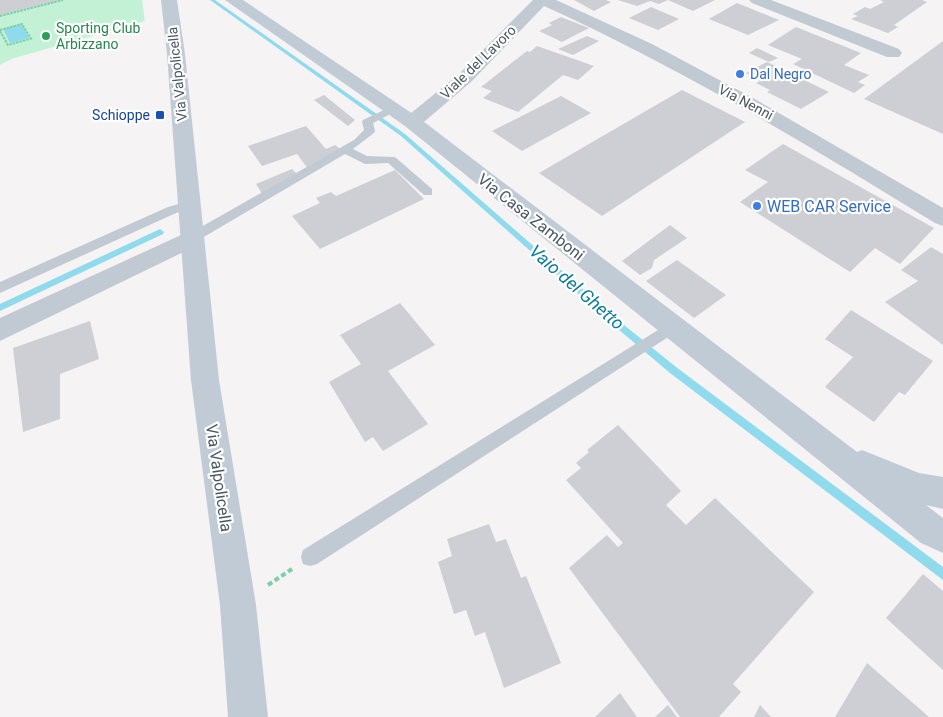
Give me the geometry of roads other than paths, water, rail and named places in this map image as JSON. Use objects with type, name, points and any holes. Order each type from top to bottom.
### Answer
[{"type":"street","name":"Via Valpolicella","points":[[170,0],[205,380],[238,605],[248,717]]},
{"type":"street","name":"Via Casa Zamboni","points":[[233,0],[387,111],[412,122],[671,328],[933,531],[943,536]]},
{"type":"street","name":"Viale del Lavoro","points":[[412,122],[466,78],[542,0]]},
{"type":"street","name":"Via Nenni","points":[[542,0],[603,26],[793,127],[943,218]]},
{"type":"street","points":[[757,0],[893,53]]},
{"type":"street","points":[[0,330],[192,238]]},
{"type":"street","name":"Via Casa Zamboni","points":[[820,444],[869,468],[920,488],[943,493]]},
{"type":"lane","points":[[192,238],[344,150],[370,131],[367,122],[387,111]]},
{"type":"lane","points":[[344,150],[365,160],[391,159],[428,192]]},
{"type":"lane","points":[[0,288],[172,210],[189,205]]},
{"type":"lane","points":[[310,557],[671,328]]},
{"type":"water","points":[[22,24],[29,38],[10,43],[3,29]]},
{"type":"waterway","name":"Vaio del Ghetto","points":[[212,0],[403,135],[621,327],[673,370],[943,574]]},
{"type":"waterway","points":[[0,308],[160,232]]},
{"type":"place","name":"Sporting Club Arbizzano","points":[[46,36]]},
{"type":"place","name":"Dal Negro","points":[[740,74]]},
{"type":"place","name":"Schioppe","points":[[160,115]]},
{"type":"place","name":"WEB CAR Service","points":[[757,206]]}]
